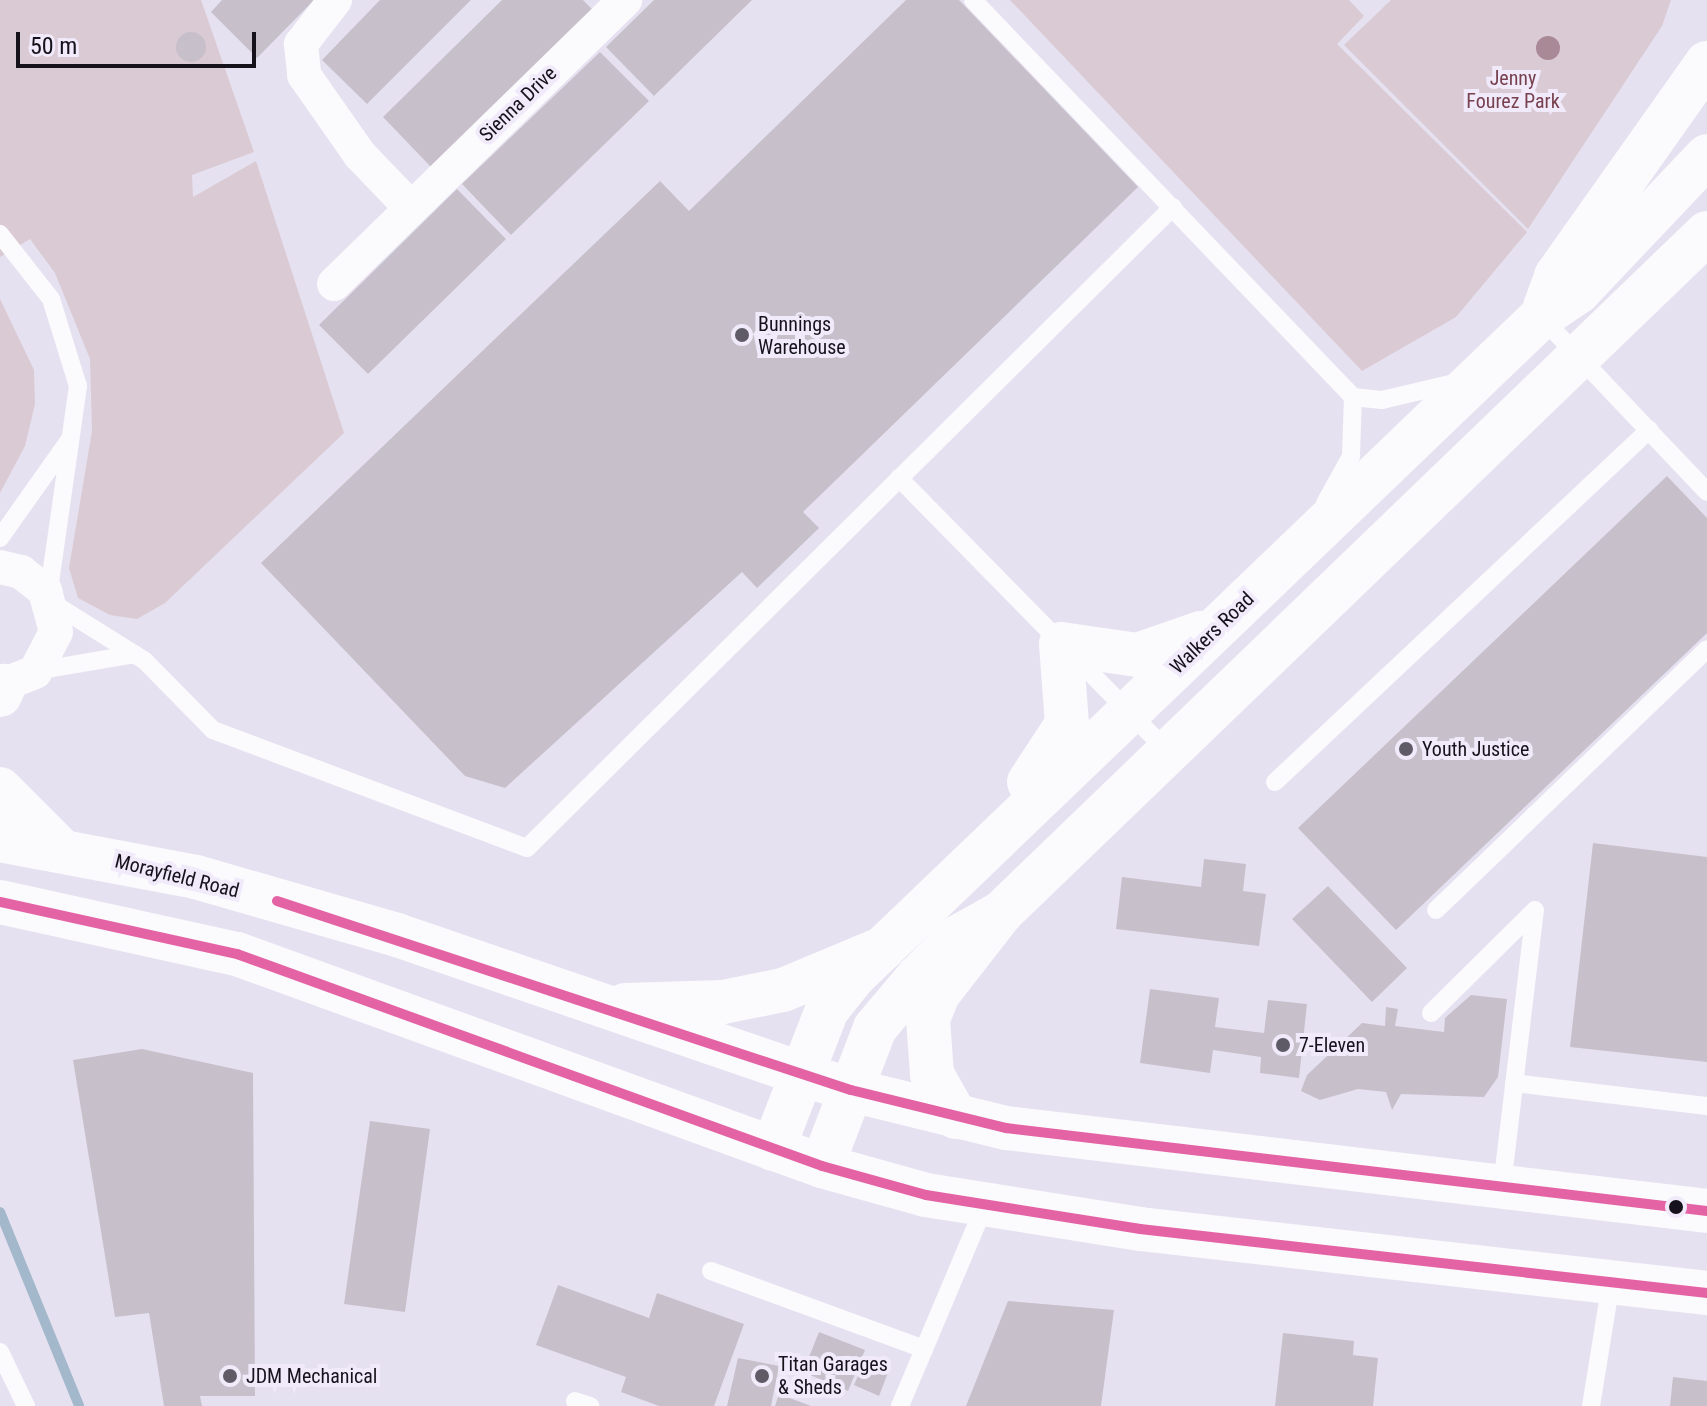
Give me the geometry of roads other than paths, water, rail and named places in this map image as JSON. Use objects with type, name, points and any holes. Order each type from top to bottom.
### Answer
[{"type":"main road","points":[[1541,317],[1556,276],[1707,63]]},
{"type":"main road","name":"Walkers Road","points":[[773,1149],[827,1010],[884,948],[1541,317],[1578,292],[1707,156]]},
{"type":"main road","points":[[956,1117],[932,1074],[928,1019],[938,994],[1001,913],[1707,233]]},
{"type":"main road","points":[[972,862],[1064,731],[1061,644],[1137,655],[1220,626]]},
{"type":"main road","points":[[0,789],[59,848]]},
{"type":"main road","name":"Morayfield Road","points":[[0,840],[59,848],[196,877],[397,935],[605,1009],[851,1090],[956,1117],[1501,1189],[1707,1211]]},
{"type":"main road","points":[[0,902],[237,954],[822,1166],[984,1207],[1707,1293]]},
{"type":"main road","points":[[822,1166],[886,1012],[956,938],[1001,913]]},
{"type":"main road","points":[[605,1009],[783,990],[884,948]]},
{"type":"street","points":[[335,0],[301,44],[304,75],[360,155],[410,207]]},
{"type":"street","name":"Sienna Drive","points":[[334,284],[625,0]]},
{"type":"street","points":[[0,567],[28,576],[50,600],[53,647],[10,684]]},
{"type":"lane","points":[[973,0],[1353,397],[1351,456],[1299,550]]},
{"type":"lane","points":[[0,234],[33,271],[62,326],[78,386],[76,430],[50,600],[135,654],[213,730],[527,848],[1173,207]]},
{"type":"lane","points":[[1541,317],[1707,492]]},
{"type":"lane","points":[[1353,397],[1424,394],[1485,373]]},
{"type":"lane","points":[[0,538],[76,430]]},
{"type":"lane","points":[[1275,782],[1649,430]]},
{"type":"lane","points":[[899,478],[1168,752]]},
{"type":"lane","points":[[1436,910],[1707,649]]},
{"type":"lane","points":[[10,684],[135,654]]},
{"type":"lane","points":[[1431,1013],[1535,910],[1501,1189]]},
{"type":"lane","points":[[1514,1083],[1707,1106]]},
{"type":"lane","points":[[900,1406],[984,1207]]},
{"type":"lane","points":[[711,1271],[924,1349]]},
{"type":"lane","points":[[1591,1406],[1611,1283]]},
{"type":"lane","points":[[0,1352],[26,1406]]},
{"type":"waterway","points":[[0,1212],[79,1406]]},
{"type":"place","name":"Bunnings Warehouse","points":[[742,335]]},
{"type":"place","name":"Youth Justice","points":[[1406,749]]},
{"type":"place","name":"7-Eleven","points":[[1283,1045]]},
{"type":"place","name":"JDM Mechanical","points":[[230,1376]]},
{"type":"place","name":"Titan Garages & Sheds","points":[[762,1376]]},
{"type":"park label","name":"Jenny Fourez Park","points":[[1513,90]]}]
